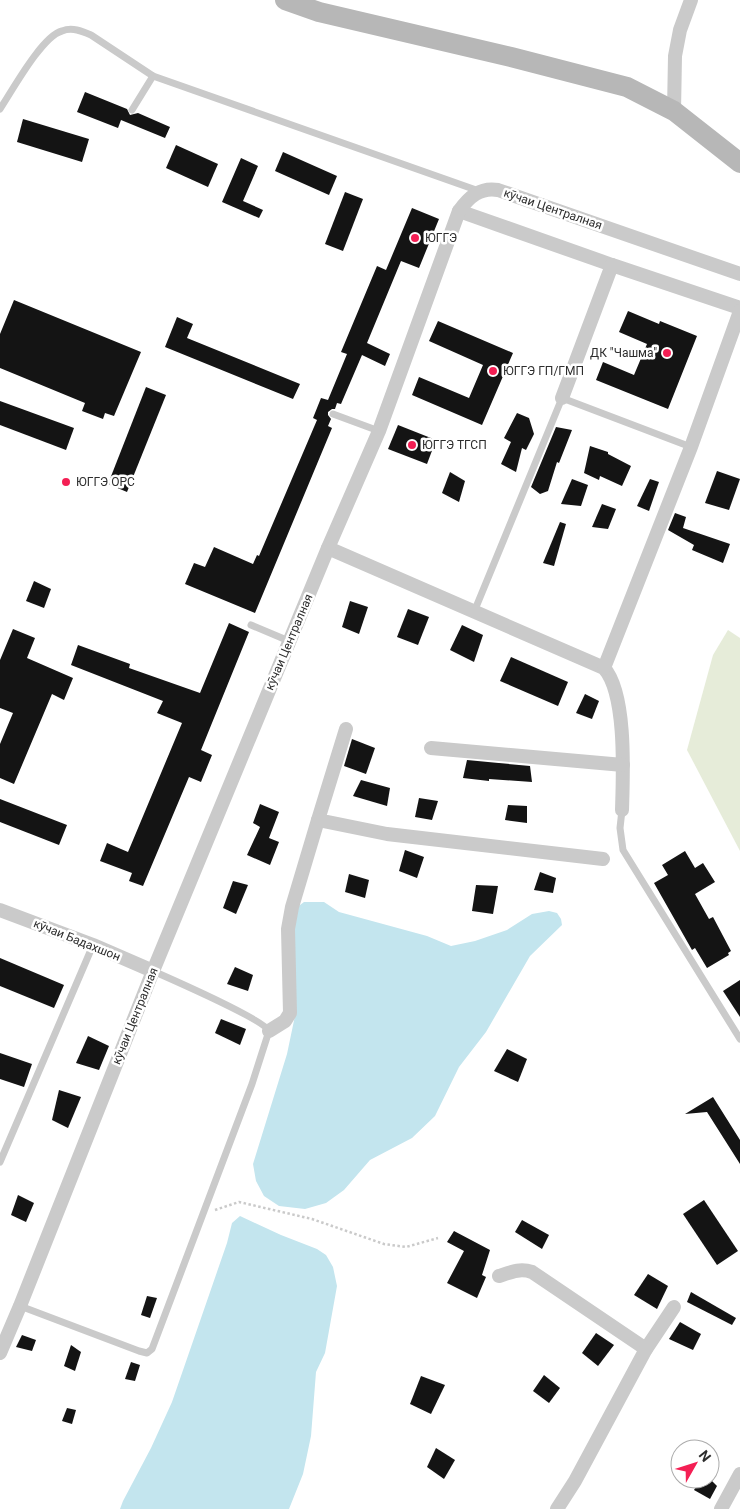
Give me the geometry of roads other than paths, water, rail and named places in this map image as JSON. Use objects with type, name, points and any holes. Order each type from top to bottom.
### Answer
[{"type":"main road","points":[[285,0],[319,12],[511,57],[627,87],[674,111],[740,163]]},
{"type":"street","points":[[674,111],[675,56],[680,30],[691,0]]},
{"type":"street","name":"кӯчаи Централная","points":[[0,1353],[153,971],[289,641],[379,431],[459,211],[479,191],[498,190],[740,274]]},
{"type":"street","points":[[459,211],[740,309],[691,447],[604,668]]},
{"type":"street","points":[[562,398],[612,264]]},
{"type":"street","points":[[328,548],[604,668],[610,676],[616,692],[624,752],[622,810]]},
{"type":"street","points":[[269,1031],[285,1021],[290,1013],[288,929],[292,907],[346,729]]},
{"type":"street","points":[[431,748],[623,765]]},
{"type":"street","points":[[318,820],[387,834],[604,859]]},
{"type":"street","name":"кӯчаи Бадахшон","points":[[0,910],[93,945],[153,971]]},
{"type":"street","points":[[499,1276],[514,1270],[532,1272],[646,1349]]},
{"type":"street","points":[[557,1509],[575,1481],[646,1349],[674,1307]]},
{"type":"street","points":[[721,1509],[740,1474]]},
{"type":"lane","points":[[0,109],[51,36],[71,29],[91,35],[153,76],[479,191]]},
{"type":"lane","points":[[132,110],[153,76]]},
{"type":"lane","points":[[474,613],[562,398],[691,447]]},
{"type":"lane","points":[[333,414],[379,431]]},
{"type":"lane","points":[[251,624],[289,641]]},
{"type":"lane","points":[[622,810],[620,828],[623,850],[740,1039]]},
{"type":"lane","points":[[0,1162],[93,945]]},
{"type":"lane","points":[[20,1306],[139,1352],[147,1353],[152,1349],[252,1084],[269,1031],[265,1025],[153,971]]},
{"type":"water","points":[[304,902],[324,902],[339,912],[427,936],[451,946],[475,941],[507,930],[532,914],[549,911],[557,913],[562,925],[530,956],[486,1032],[459,1067],[435,1116],[412,1138],[370,1160],[344,1190],[326,1203],[305,1209],[279,1206],[264,1196],[256,1181],[253,1164],[287,1054],[296,1011],[292,911]]},
{"type":"water","points":[[240,1216],[317,1249],[326,1255],[333,1267],[337,1286],[325,1353],[316,1372],[311,1436],[303,1474],[289,1509],[120,1509],[172,1402],[227,1243],[232,1223]]},
{"type":"place","name":"ЮГГЭ","points":[[415,238]]},
{"type":"place","name":"ДК \"Чашма\"","points":[[667,353]]},
{"type":"place","name":"ЮГГЭ ГП/ГМП","points":[[493,371]]},
{"type":"place","name":"ЮГГЭ ТГСП","points":[[412,445]]},
{"type":"place","name":"ЮГГЭ ОРС","points":[[66,482]]}]
